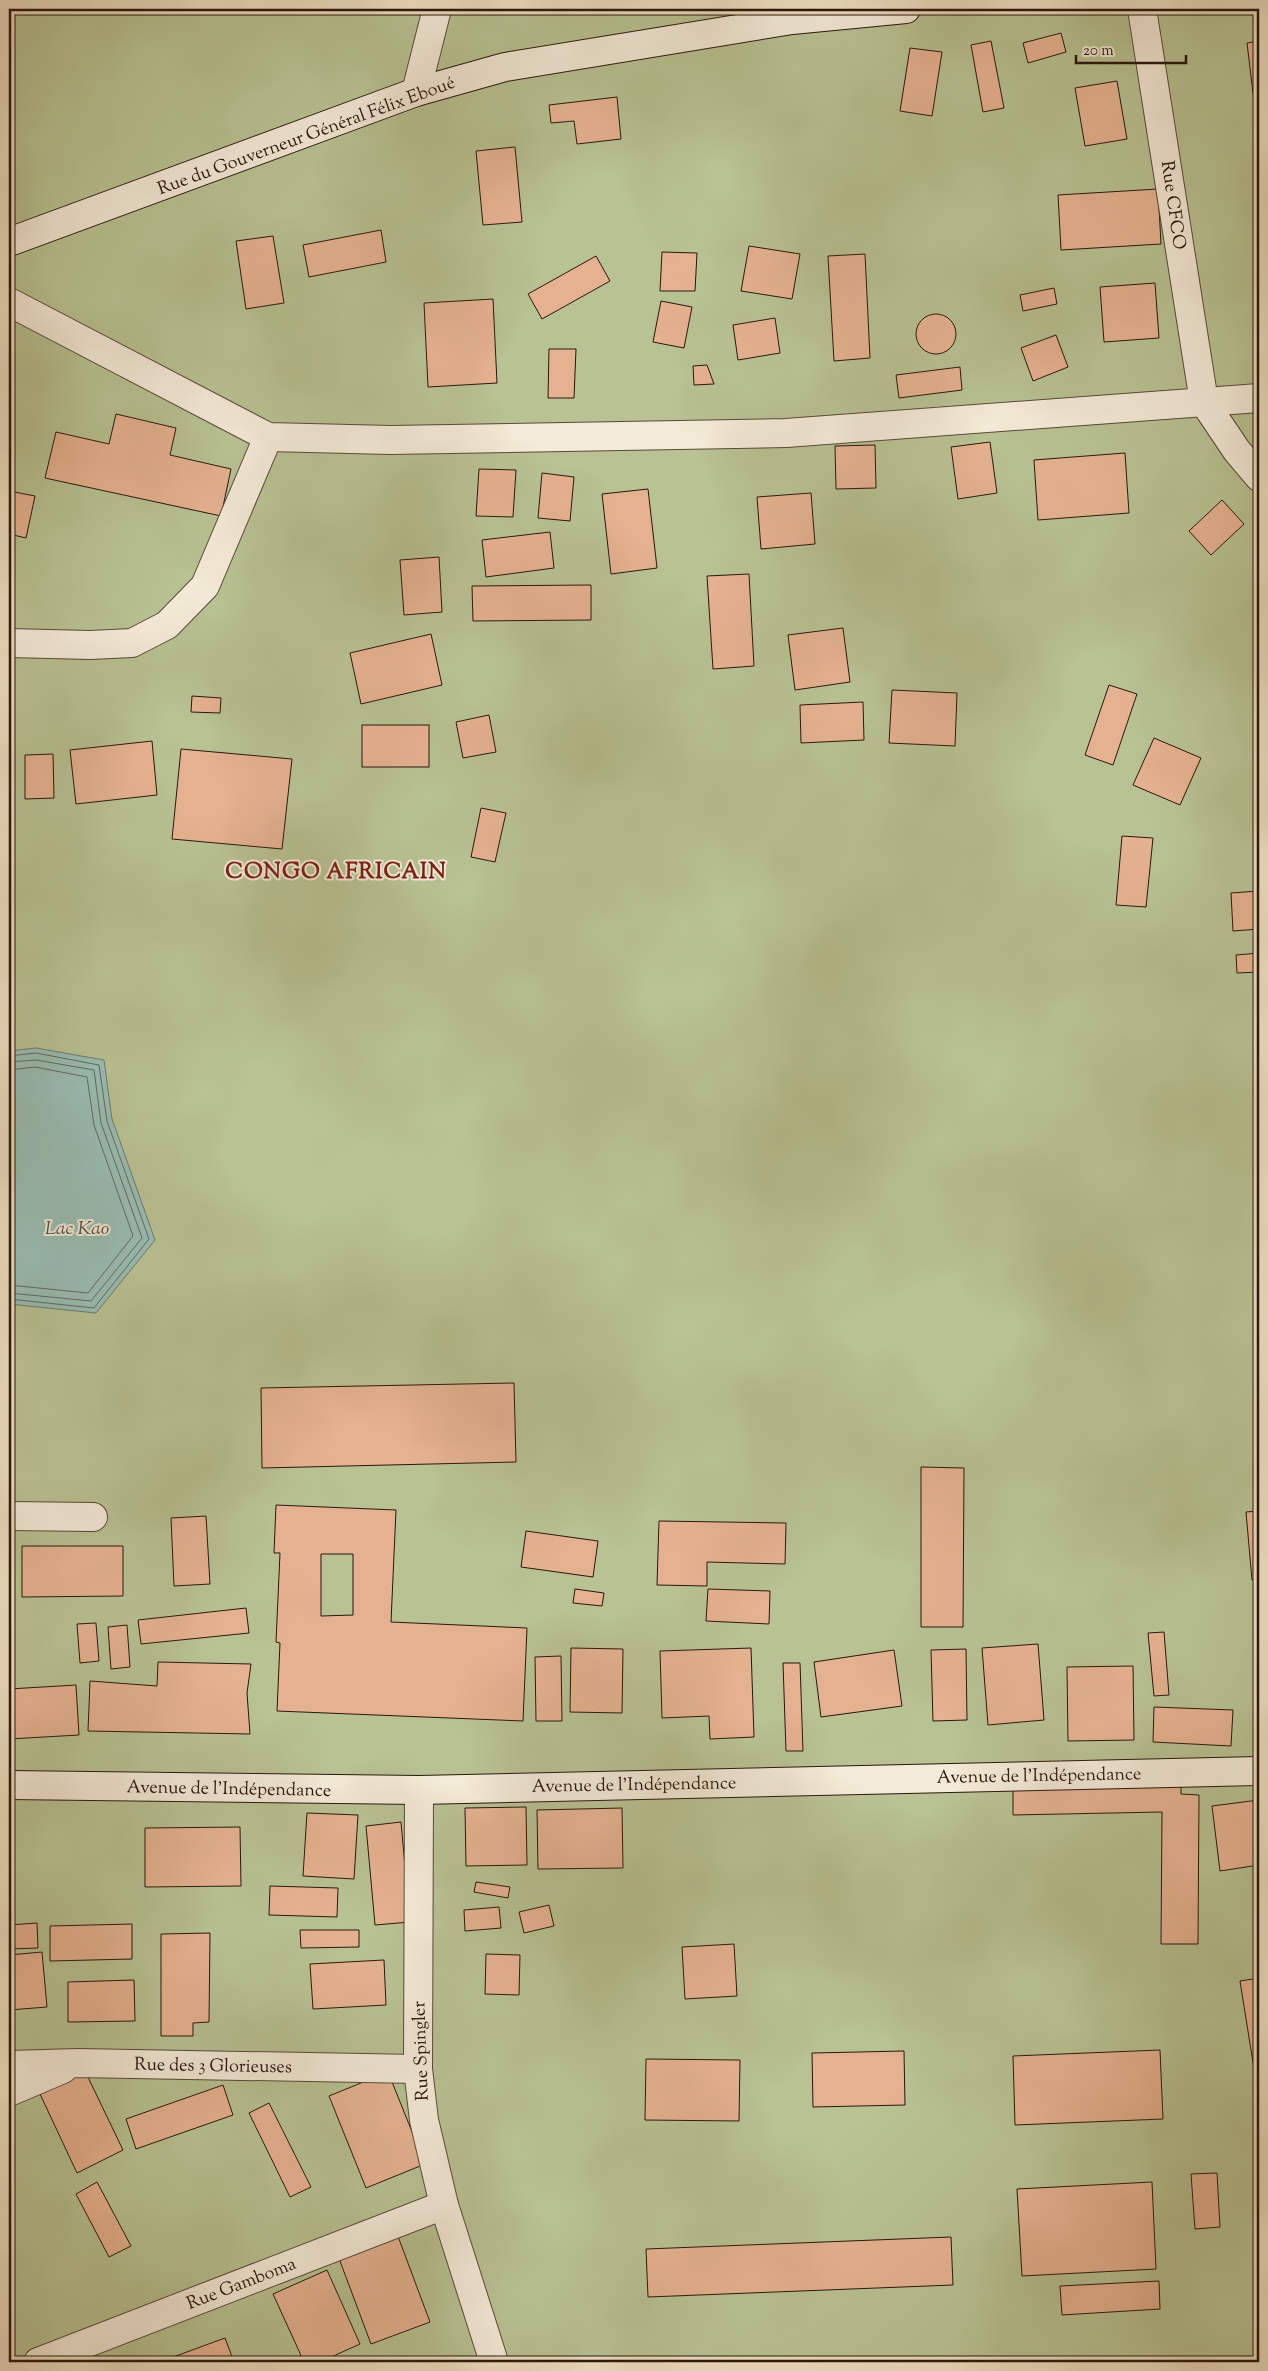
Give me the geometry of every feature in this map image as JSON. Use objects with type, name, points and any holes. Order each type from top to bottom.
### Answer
[{"type":"street","points":[[416,92],[437,9]]},
{"type":"street","name":"Rue du Gouverneur Général Félix Eboué","points":[[9,242],[416,92],[505,67],[792,20],[906,9]]},
{"type":"street","name":"Rue CFCO","points":[[1142,9],[1204,402]]},
{"type":"street","points":[[9,302],[268,437],[391,440],[786,432],[1259,398]]},
{"type":"street","points":[[1204,402],[1248,454],[1259,477]]},
{"type":"street","points":[[9,643],[90,645],[132,642],[167,625],[205,586],[268,437]]},
{"type":"street","points":[[9,1516],[93,1517]]},
{"type":"street","name":"Avenue de l'Indépendance","points":[[9,1785],[419,1790],[1259,1771]]},
{"type":"street","name":"Rue Spingler","points":[[419,1790],[418,2068],[424,2120],[444,2204],[494,2362]]},
{"type":"street","points":[[9,2092],[78,2063]]},
{"type":"street","name":"Rue des 3 Glorieuses","points":[[9,2064],[78,2063],[418,2068]]},
{"type":"street","name":"Rue Gamboma","points":[[38,2362],[444,2204]]},
{"type":"green space","points":[[9,9],[1259,9],[1259,2362],[9,2362]]},
{"type":"water","name":"Lac Kao","points":[[36,1048],[104,1060],[112,1119],[155,1240],[96,1313],[9,1304],[9,1051]]},
{"type":"building","points":[[1061,33],[1066,52],[1028,63],[1023,43]]},
{"type":"building","points":[[991,41],[1004,108],[983,112],[971,45]]},
{"type":"building","points":[[1259,41],[1259,92],[1253,93],[1247,43]]},
{"type":"building","points":[[910,48],[942,52],[932,116],[900,111]]},
{"type":"building","points":[[1117,81],[1127,139],[1085,146],[1075,88]]},
{"type":"building","points":[[617,97],[621,139],[577,144],[574,121],[551,123],[549,105]]},
{"type":"building","points":[[515,147],[522,222],[483,225],[476,151]]},
{"type":"building","points":[[1158,189],[1161,244],[1061,250],[1058,195]]},
{"type":"building","points":[[381,230],[386,262],[309,277],[303,245]]},
{"type":"building","points":[[273,236],[284,303],[246,309],[236,241]]},
{"type":"building","points":[[749,246],[800,254],[792,299],[741,291]]},
{"type":"building","points":[[662,252],[697,253],[695,291],[660,291]]},
{"type":"building","points":[[865,254],[870,358],[834,361],[828,256]]},
{"type":"building","points":[[596,256],[610,281],[542,319],[528,294]]},
{"type":"building","points":[[1155,283],[1159,338],[1104,342],[1100,287]]},
{"type":"building","points":[[1054,288],[1057,304],[1023,311],[1020,295]]},
{"type":"building","points":[[493,299],[497,383],[428,387],[424,303]]},
{"type":"building","points":[[661,301],[692,307],[684,348],[653,342]]},
{"type":"building","points":[[940,314],[947,317],[953,323],[956,334],[955,342],[947,351],[940,354],[932,354],[925,351],[917,342],[916,330],[919,323],[928,315]]},
{"type":"building","points":[[775,318],[780,353],[738,360],[733,325]]},
{"type":"building","points":[[1056,335],[1068,367],[1033,381],[1021,348]]},
{"type":"building","points":[[549,349],[576,349],[574,398],[548,398]]},
{"type":"building","points":[[707,365],[714,384],[694,385],[693,366]]},
{"type":"building","points":[[960,367],[962,390],[899,398],[896,375]]},
{"type":"building","points":[[116,414],[176,428],[170,455],[231,469],[221,516],[45,478],[56,432],[109,444]]},
{"type":"building","points":[[990,442],[997,493],[958,499],[951,447]]},
{"type":"building","points":[[875,445],[876,488],[836,489],[835,446]]},
{"type":"building","points":[[1125,453],[1129,513],[1038,520],[1034,460]]},
{"type":"building","points":[[479,469],[516,470],[513,517],[476,516]]},
{"type":"building","points":[[542,473],[574,477],[570,521],[538,518]]},
{"type":"building","points":[[648,489],[657,568],[611,574],[602,494]]},
{"type":"building","points":[[9,491],[35,496],[26,538],[9,534]]},
{"type":"building","points":[[811,493],[815,544],[761,549],[757,497]]},
{"type":"building","points":[[1222,500],[1244,524],[1211,555],[1189,531]]},
{"type":"building","points":[[550,532],[554,568],[486,577],[482,540]]},
{"type":"building","points":[[439,557],[442,612],[404,615],[400,560]]},
{"type":"building","points":[[749,574],[754,666],[713,669],[707,576]]},
{"type":"building","points":[[591,585],[591,620],[473,621],[472,586]]},
{"type":"building","points":[[843,628],[850,682],[795,690],[788,635]]},
{"type":"building","points":[[431,634],[442,685],[361,704],[350,653]]},
{"type":"building","points":[[1109,685],[1137,694],[1113,765],[1085,755]]},
{"type":"building","points":[[892,690],[957,693],[955,746],[889,743]]},
{"type":"building","points":[[192,696],[221,698],[220,713],[191,712]]},
{"type":"building","points":[[863,702],[864,740],[801,743],[800,705]]},
{"type":"building","points":[[489,715],[496,752],[463,758],[456,722]]},
{"type":"building","points":[[362,725],[429,725],[429,767],[362,767]]},
{"type":"building","points":[[1154,738],[1201,758],[1180,805],[1133,785]]},
{"type":"building","points":[[152,741],[157,795],[76,804],[70,750]]},
{"type":"building","points":[[181,749],[292,759],[282,849],[172,839]]},
{"type":"building","points":[[53,754],[54,798],[25,799],[25,755]]},
{"type":"building","points":[[481,808],[506,813],[495,862],[471,857]]},
{"type":"building","points":[[1122,836],[1153,838],[1146,907],[1116,905]]},
{"type":"building","points":[[1259,891],[1259,929],[1233,931],[1231,893]]},
{"type":"building","points":[[1259,953],[1259,972],[1237,973],[1236,955]]},
{"type":"building","points":[[514,1383],[516,1462],[262,1468],[261,1388]]},
{"type":"building","points":[[921,1467],[964,1468],[963,1627],[921,1627]]},
{"type":"building","points":[[276,1505],[396,1510],[391,1622],[527,1628],[523,1721],[277,1711],[280,1643],[276,1642],[280,1553],[274,1553]],"holes":[[[321,1554],[353,1554],[353,1615],[321,1616]]]},
{"type":"building","points":[[1259,1511],[1259,1579],[1252,1580],[1246,1512]]},
{"type":"building","points":[[206,1516],[210,1584],[174,1586],[171,1518]]},
{"type":"building","points":[[659,1521],[786,1523],[785,1564],[707,1562],[707,1586],[657,1585]]},
{"type":"building","points":[[526,1531],[598,1541],[593,1577],[521,1567]]},
{"type":"building","points":[[22,1546],[123,1546],[123,1596],[22,1597]]},
{"type":"building","points":[[575,1589],[604,1593],[602,1606],[573,1603]]},
{"type":"building","points":[[708,1589],[770,1591],[769,1624],[706,1621]]},
{"type":"building","points":[[246,1608],[249,1633],[141,1644],[138,1620]]},
{"type":"building","points":[[1256,1616],[1259,1616],[1259,1703],[1257,1703]]},
{"type":"building","points":[[96,1623],[99,1661],[80,1663],[77,1624]]},
{"type":"building","points":[[127,1625],[130,1667],[111,1669],[108,1627]]},
{"type":"building","points":[[1164,1632],[1169,1695],[1154,1696],[1148,1633]]},
{"type":"building","points":[[1038,1644],[1044,1720],[988,1725],[982,1648]]},
{"type":"building","points":[[571,1648],[623,1649],[622,1713],[570,1712]]},
{"type":"building","points":[[751,1648],[754,1737],[710,1739],[709,1716],[662,1718],[660,1651]]},
{"type":"building","points":[[966,1649],[967,1720],[933,1721],[931,1650]]},
{"type":"building","points":[[894,1650],[902,1706],[821,1717],[814,1662]]},
{"type":"building","points":[[561,1656],[562,1721],[536,1721],[535,1657]]},
{"type":"building","points":[[158,1662],[251,1664],[247,1693],[250,1734],[88,1731],[90,1681],[157,1686]]},
{"type":"building","points":[[783,1663],[800,1663],[803,1751],[786,1751]]},
{"type":"building","points":[[1133,1666],[1134,1740],[1068,1741],[1067,1667]]},
{"type":"building","points":[[76,1685],[79,1735],[9,1739],[9,1689]]},
{"type":"building","points":[[1154,1707],[1233,1710],[1231,1746],[1153,1742]]},
{"type":"building","points":[[1181,1780],[1181,1794],[1199,1795],[1198,1944],[1161,1944],[1162,1812],[1013,1815],[1013,1783]]},
{"type":"building","points":[[1259,1800],[1259,1865],[1220,1871],[1212,1806]]},
{"type":"building","points":[[526,1807],[527,1865],[466,1866],[465,1808]]},
{"type":"building","points":[[622,1808],[623,1868],[538,1869],[537,1810]]},
{"type":"building","points":[[307,1813],[358,1815],[354,1879],[303,1876]]},
{"type":"building","points":[[401,1822],[410,1922],[375,1925],[366,1826]]},
{"type":"building","points":[[240,1827],[241,1886],[145,1887],[145,1828]]},
{"type":"building","points":[[476,1882],[510,1887],[508,1898],[474,1892]]},
{"type":"building","points":[[270,1886],[338,1888],[337,1917],[269,1915]]},
{"type":"building","points":[[549,1905],[554,1926],[524,1933],[519,1912]]},
{"type":"building","points":[[499,1907],[501,1928],[465,1931],[464,1910]]},
{"type":"building","points":[[37,1923],[38,1948],[9,1949],[9,1925]]},
{"type":"building","points":[[132,1924],[132,1959],[50,1961],[50,1926]]},
{"type":"building","points":[[300,1930],[359,1930],[359,1947],[301,1948]]},
{"type":"building","points":[[210,1933],[209,2022],[193,2023],[193,2036],[161,2036],[161,1934]]},
{"type":"building","points":[[734,1944],[737,1996],[685,1999],[682,1947]]},
{"type":"building","points":[[42,1952],[47,2007],[9,2010],[9,1955]]},
{"type":"building","points":[[486,1954],[520,1955],[519,1995],[485,1994]]},
{"type":"building","points":[[384,1960],[386,2005],[313,2009],[310,1964]]},
{"type":"building","points":[[1259,1978],[1259,2068],[1254,2069],[1240,1981]]},
{"type":"building","points":[[134,1980],[135,2021],[68,2022],[68,1982]]},
{"type":"building","points":[[1160,2050],[1163,2119],[1015,2125],[1013,2056]]},
{"type":"building","points":[[904,2051],[905,2105],[813,2107],[812,2053]]},
{"type":"building","points":[[646,2059],[740,2060],[739,2121],[645,2120]]},
{"type":"building","points":[[85,2071],[123,2150],[77,2173],[40,2094]]},
{"type":"building","points":[[388,2072],[425,2164],[366,2188],[329,2096]]},
{"type":"building","points":[[223,2085],[233,2115],[136,2149],[126,2119]]},
{"type":"building","points":[[269,2103],[311,2187],[290,2197],[249,2113]]},
{"type":"building","points":[[1217,2173],[1220,2227],[1195,2229],[1191,2174]]},
{"type":"building","points":[[97,2182],[131,2246],[109,2257],[76,2194]]},
{"type":"building","points":[[1152,2182],[1156,2269],[1022,2276],[1017,2189]]},
{"type":"building","points":[[396,2231],[430,2322],[371,2344],[337,2253]]},
{"type":"building","points":[[951,2237],[953,2285],[648,2297],[646,2249]]},
{"type":"building","points":[[327,2270],[360,2344],[320,2362],[304,2362],[273,2294]]},
{"type":"building","points":[[1159,2281],[1160,2309],[1062,2315],[1060,2286]]},
{"type":"building","points":[[225,2338],[234,2362],[166,2362],[165,2360]]},
{"type":"district","name":"CONGO AFRICAIN","points":[[336,870]]}]
